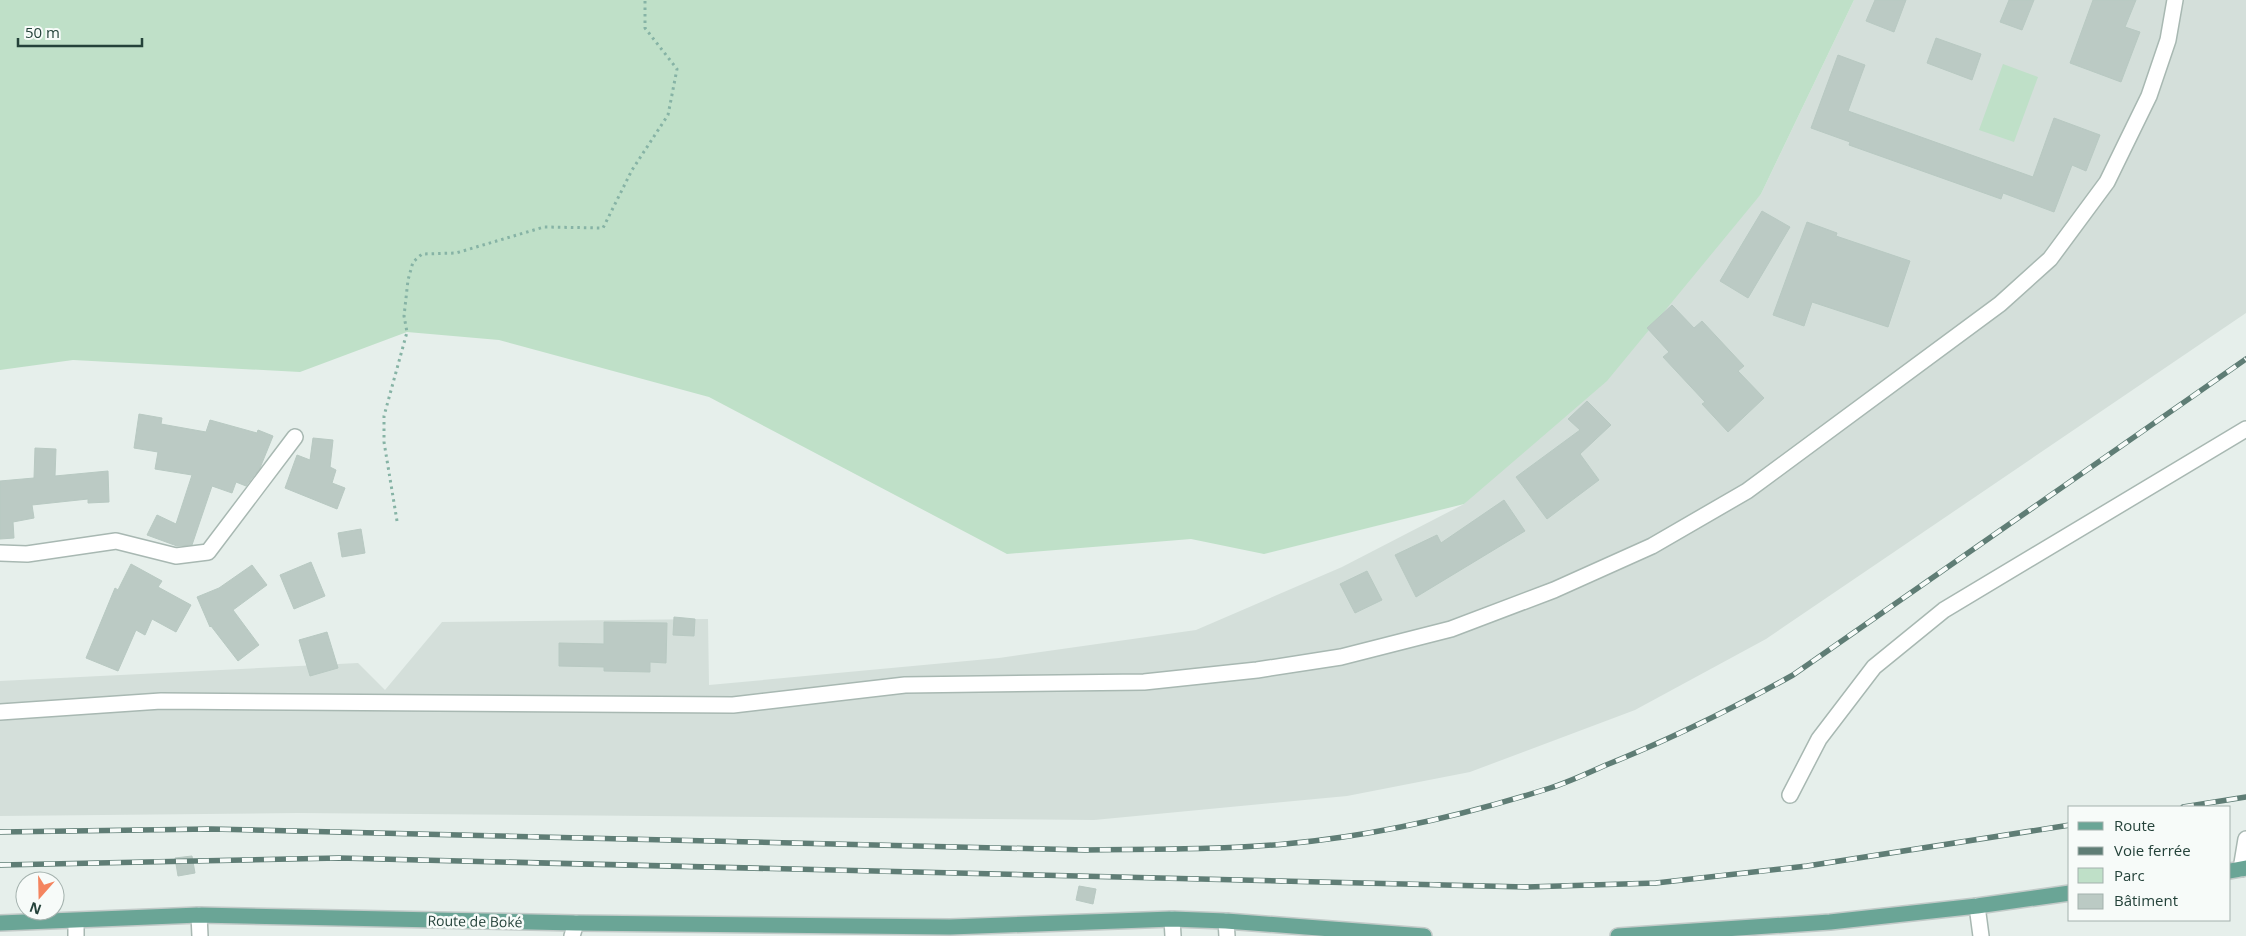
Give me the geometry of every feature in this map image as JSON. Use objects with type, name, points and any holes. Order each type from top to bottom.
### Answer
[{"type":"main road","points":[[1618,936],[1830,922],[1977,906],[2068,893]]},
{"type":"main road","name":"Route de Boké","points":[[0,923],[76,929],[199,915],[574,930],[949,932]]},
{"type":"main road","points":[[949,932],[1172,919],[1226,928],[1424,936]]},
{"type":"main road","points":[[949,932],[997,936]]},
{"type":"street","points":[[0,712],[160,701],[733,705],[905,685],[1144,682],[1257,670],[1341,657],[1451,629],[1554,590],[1652,546],[1746,492],[2000,304],[2050,259],[2107,182],[2149,96],[2168,40],[2175,0]]},
{"type":"street","points":[[1790,795],[1820,739],[1874,667],[1944,610],[2246,429]]},
{"type":"street","points":[[0,553],[28,554],[116,541],[176,556],[208,552],[294,437]]},
{"type":"street","points":[[2239,869],[2246,839]]},
{"type":"street","points":[[1977,906],[1981,936]]},
{"type":"street","points":[[199,915],[200,936]]},
{"type":"street","points":[[1172,919],[1173,936]]},
{"type":"path","points":[[397,521],[384,442],[384,416],[408,332],[404,316],[413,262],[422,254],[456,253],[544,227],[603,228],[632,170],[668,115],[677,69],[645,28],[646,0]]},
{"type":"shaded area","points":[[1854,0],[2246,0],[2246,313],[1766,639],[1635,710],[1470,772],[1347,796],[1094,820],[297,813],[0,816],[0,681],[358,663],[385,690],[442,622],[708,619],[709,685],[999,658],[1196,630],[1342,567],[1464,504],[1761,194]]},
{"type":"green space","points":[[0,0],[1854,0],[1761,194],[1607,381],[1464,504],[1264,554],[1191,539],[1007,554],[709,397],[499,340],[407,332],[300,372],[73,360],[0,370]]},
{"type":"green space","points":[[2003,64],[2038,77],[2014,142],[1979,130]]},
{"type":"building","points":[[1875,0],[1906,0],[1894,32],[1866,21]]},
{"type":"building","points":[[2009,0],[2034,0],[2022,30],[2000,22]]},
{"type":"building","points":[[2093,0],[2136,0],[2125,27],[2140,32],[2121,82],[2070,63]]},
{"type":"building","points":[[1936,38],[1981,54],[1972,80],[1927,63]]},
{"type":"building","points":[[1838,55],[1865,65],[1848,111],[2033,177],[2054,118],[2100,135],[2086,171],[2072,165],[2054,212],[2003,193],[2001,199],[1849,145],[1850,142],[1811,128]]},
{"type":"building","points":[[1762,211],[1790,227],[1748,298],[1720,281]]},
{"type":"building","points":[[1807,222],[1837,233],[1836,236],[1910,261],[1888,327],[1812,302],[1804,326],[1773,315]]},
{"type":"building","points":[[1672,305],[1694,328],[1702,321],[1744,366],[1738,371],[1764,398],[1728,432],[1702,404],[1705,402],[1663,357],[1669,352],[1647,328]]},
{"type":"building","points":[[1587,401],[1611,425],[1580,454],[1599,480],[1547,519],[1516,477],[1580,430],[1568,419]]},
{"type":"building","points":[[139,414],[162,418],[161,424],[206,432],[210,420],[257,433],[258,430],[273,436],[260,468],[246,486],[236,482],[232,493],[212,486],[192,545],[177,546],[147,535],[157,515],[176,524],[192,475],[155,469],[158,452],[134,448]]},
{"type":"building","points":[[313,438],[333,440],[330,467],[336,470],[332,483],[345,488],[337,509],[285,488],[297,455],[310,460]]},
{"type":"building","points":[[35,448],[56,449],[55,476],[108,471],[109,502],[88,503],[88,499],[32,505],[34,518],[13,522],[14,538],[0,539],[0,481],[34,478]]},
{"type":"building","points":[[1504,500],[1525,531],[1416,597],[1395,555],[1437,535],[1441,543]]},
{"type":"building","points":[[361,529],[365,553],[342,557],[338,533]]},
{"type":"building","points":[[311,562],[325,596],[294,609],[280,575]]},
{"type":"building","points":[[131,564],[162,581],[158,587],[191,605],[176,632],[152,619],[145,635],[136,630],[118,671],[86,658],[115,588],[118,590]]},
{"type":"building","points":[[252,565],[267,585],[233,610],[259,645],[238,661],[210,627],[197,597],[219,588]]},
{"type":"building","points":[[1367,571],[1382,600],[1355,613],[1340,584]]},
{"type":"building","points":[[674,617],[695,619],[694,636],[673,635]]},
{"type":"building","points":[[604,622],[667,623],[666,663],[650,662],[650,672],[604,671],[604,667],[559,666],[559,643],[604,644]]},
{"type":"building","points":[[327,632],[338,668],[310,676],[299,640]]},
{"type":"building","points":[[192,856],[195,873],[178,876],[175,858]]},
{"type":"building","points":[[1079,886],[1096,889],[1093,904],[1076,900]]},
{"type":"railway","points":[[0,832],[211,829],[1085,850],[1260,846],[1352,836],[1386,830],[1485,807],[1550,788],[1654,745],[1747,700],[1793,675],[2246,359]]},
{"type":"railway","points":[[2189,806],[2246,797]]},
{"type":"railway","points":[[0,865],[339,858],[1527,887],[1656,883],[1807,866],[2068,825]]}]
